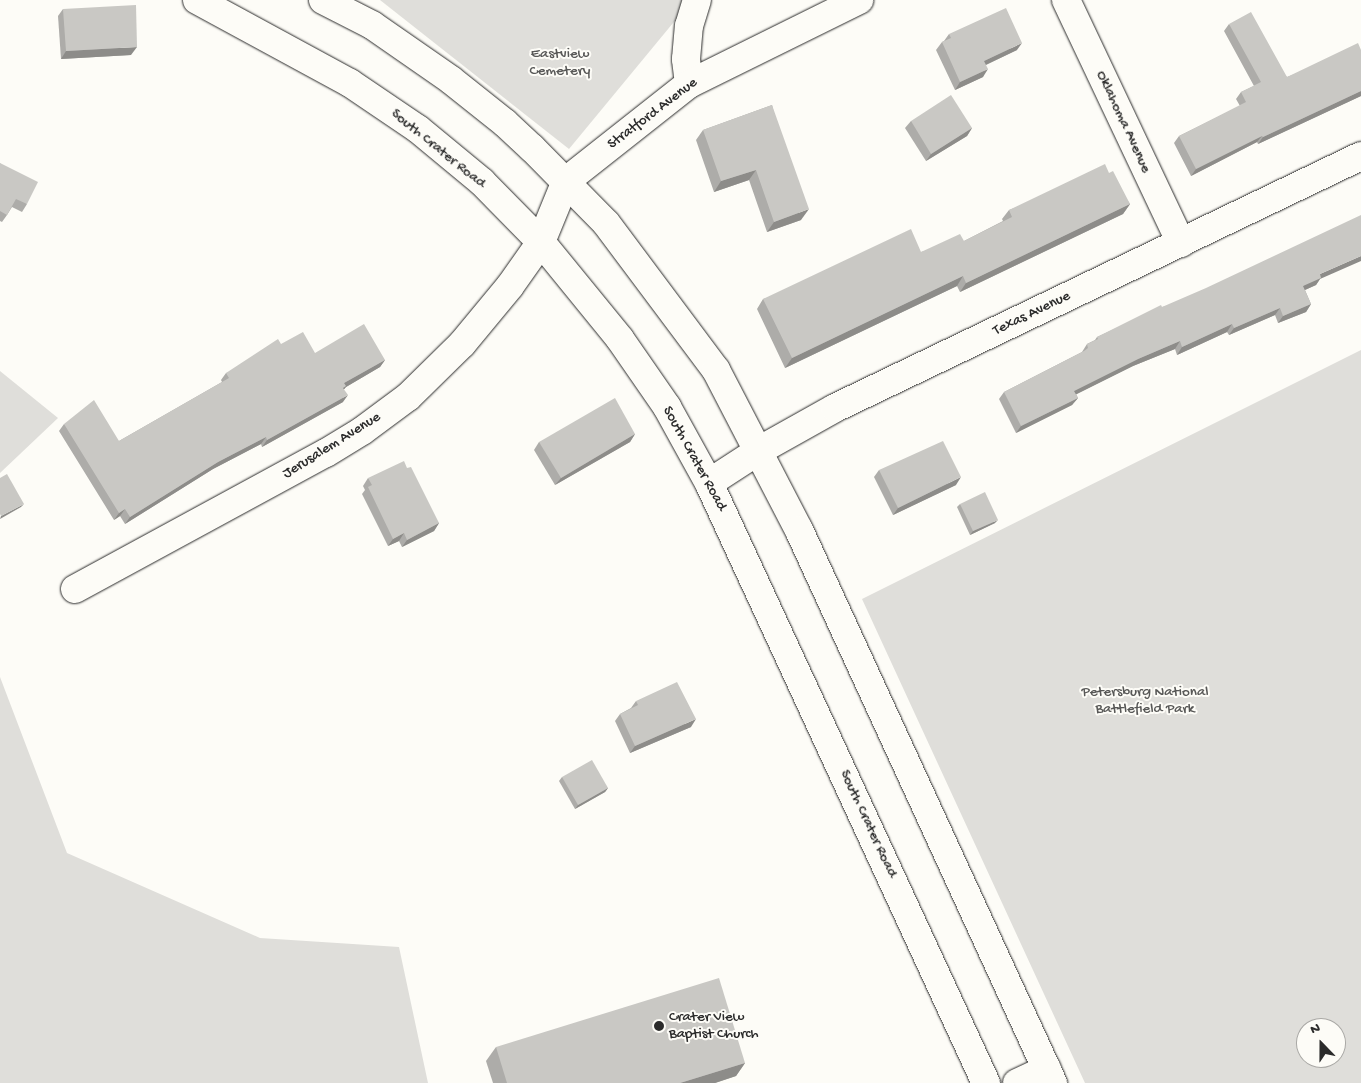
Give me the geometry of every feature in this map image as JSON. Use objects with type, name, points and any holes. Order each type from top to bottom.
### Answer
[{"type":"main road","name":"South Crater Road","points":[[197,0],[350,83],[410,124],[482,182],[541,242],[620,339],[667,407],[709,483],[986,1083]]},
{"type":"main road","points":[[323,0],[372,25],[451,80],[505,123],[566,181],[606,223],[716,370],[760,450],[803,539],[1050,1076],[1017,1083]]},
{"type":"main road","points":[[689,84],[686,59],[689,26],[697,0]]},
{"type":"main road","name":"Stratford Avenue","points":[[541,242],[566,181],[689,84],[859,0]]},
{"type":"main road","name":"Oklahoma Avenue","points":[[1066,0],[1181,243]]},
{"type":"main road","name":"Texas Avenue","points":[[709,483],[760,450],[835,408],[1361,156]]},
{"type":"main road","name":"Jerusalem Avenue","points":[[75,589],[326,453],[362,431],[408,397],[462,344],[510,286],[541,242]]},
{"type":"green space","name":"Eastview Cemetery","points":[[380,0],[692,0],[569,149]]},
{"type":"green space","name":"Petersburg National Battlefield Park","points":[[1361,350],[1361,1083],[1085,1083],[862,599]]},
{"type":"green space","points":[[0,371],[58,418],[0,473]]},
{"type":"green space","points":[[0,677],[67,853],[260,938],[399,947],[428,1083],[0,1083]]},
{"type":"building","points":[[136,5],[137,47],[66,51],[63,9]]},
{"type":"building","points":[[1006,8],[1022,43],[984,61],[988,69],[960,82],[942,42],[951,38],[949,34]]},
{"type":"building","points":[[1251,12],[1287,77],[1358,43],[1361,50],[1361,91],[1262,136],[1196,169],[1179,136],[1246,102],[1241,92],[1261,82],[1229,24]]},
{"type":"building","points":[[951,95],[972,128],[931,154],[911,121]]},
{"type":"building","points":[[772,105],[809,209],[774,222],[756,170],[721,181],[703,130]]},
{"type":"building","points":[[0,163],[38,182],[27,204],[16,199],[7,215],[0,211]]},
{"type":"building","points":[[1105,164],[1109,173],[1113,171],[1130,204],[966,283],[963,276],[792,358],[763,299],[911,229],[921,252],[960,234],[964,241],[1012,217],[1009,210]]},
{"type":"building","points":[[1361,215],[1361,256],[1320,274],[1321,278],[1303,286],[1311,304],[1283,316],[1280,308],[1234,328],[1232,324],[1182,347],[1180,341],[1138,359],[1074,391],[1078,398],[1021,426],[1004,392],[1084,351],[1088,348],[1087,344],[1098,339],[1097,337],[1161,305],[1162,307],[1206,288]]},
{"type":"building","points":[[364,324],[385,360],[344,383],[346,386],[343,388],[348,395],[267,440],[266,437],[218,462],[130,517],[125,509],[119,513],[64,424],[94,400],[119,441],[229,378],[226,373],[278,339],[281,344],[303,332],[315,353]]},
{"type":"building","points":[[615,398],[635,434],[561,478],[539,442]]},
{"type":"building","points":[[943,441],[961,477],[898,508],[879,470]]},
{"type":"building","points":[[404,461],[407,468],[411,467],[439,523],[407,540],[404,533],[393,539],[368,487],[372,485],[368,478]]},
{"type":"building","points":[[7,474],[24,504],[1,516],[0,478]]},
{"type":"building","points":[[985,492],[998,520],[973,531],[960,504]]},
{"type":"building","points":[[677,682],[696,719],[635,746],[620,714],[638,705],[636,701]]},
{"type":"building","points":[[592,760],[608,788],[578,805],[562,777]]},
{"type":"building","name":"Crater View Baptist Church","points":[[719,978],[745,1063],[680,1083],[507,1083],[496,1047]]},
{"type":"place","name":"Crater View Baptist Church","points":[[659,1026]]}]
